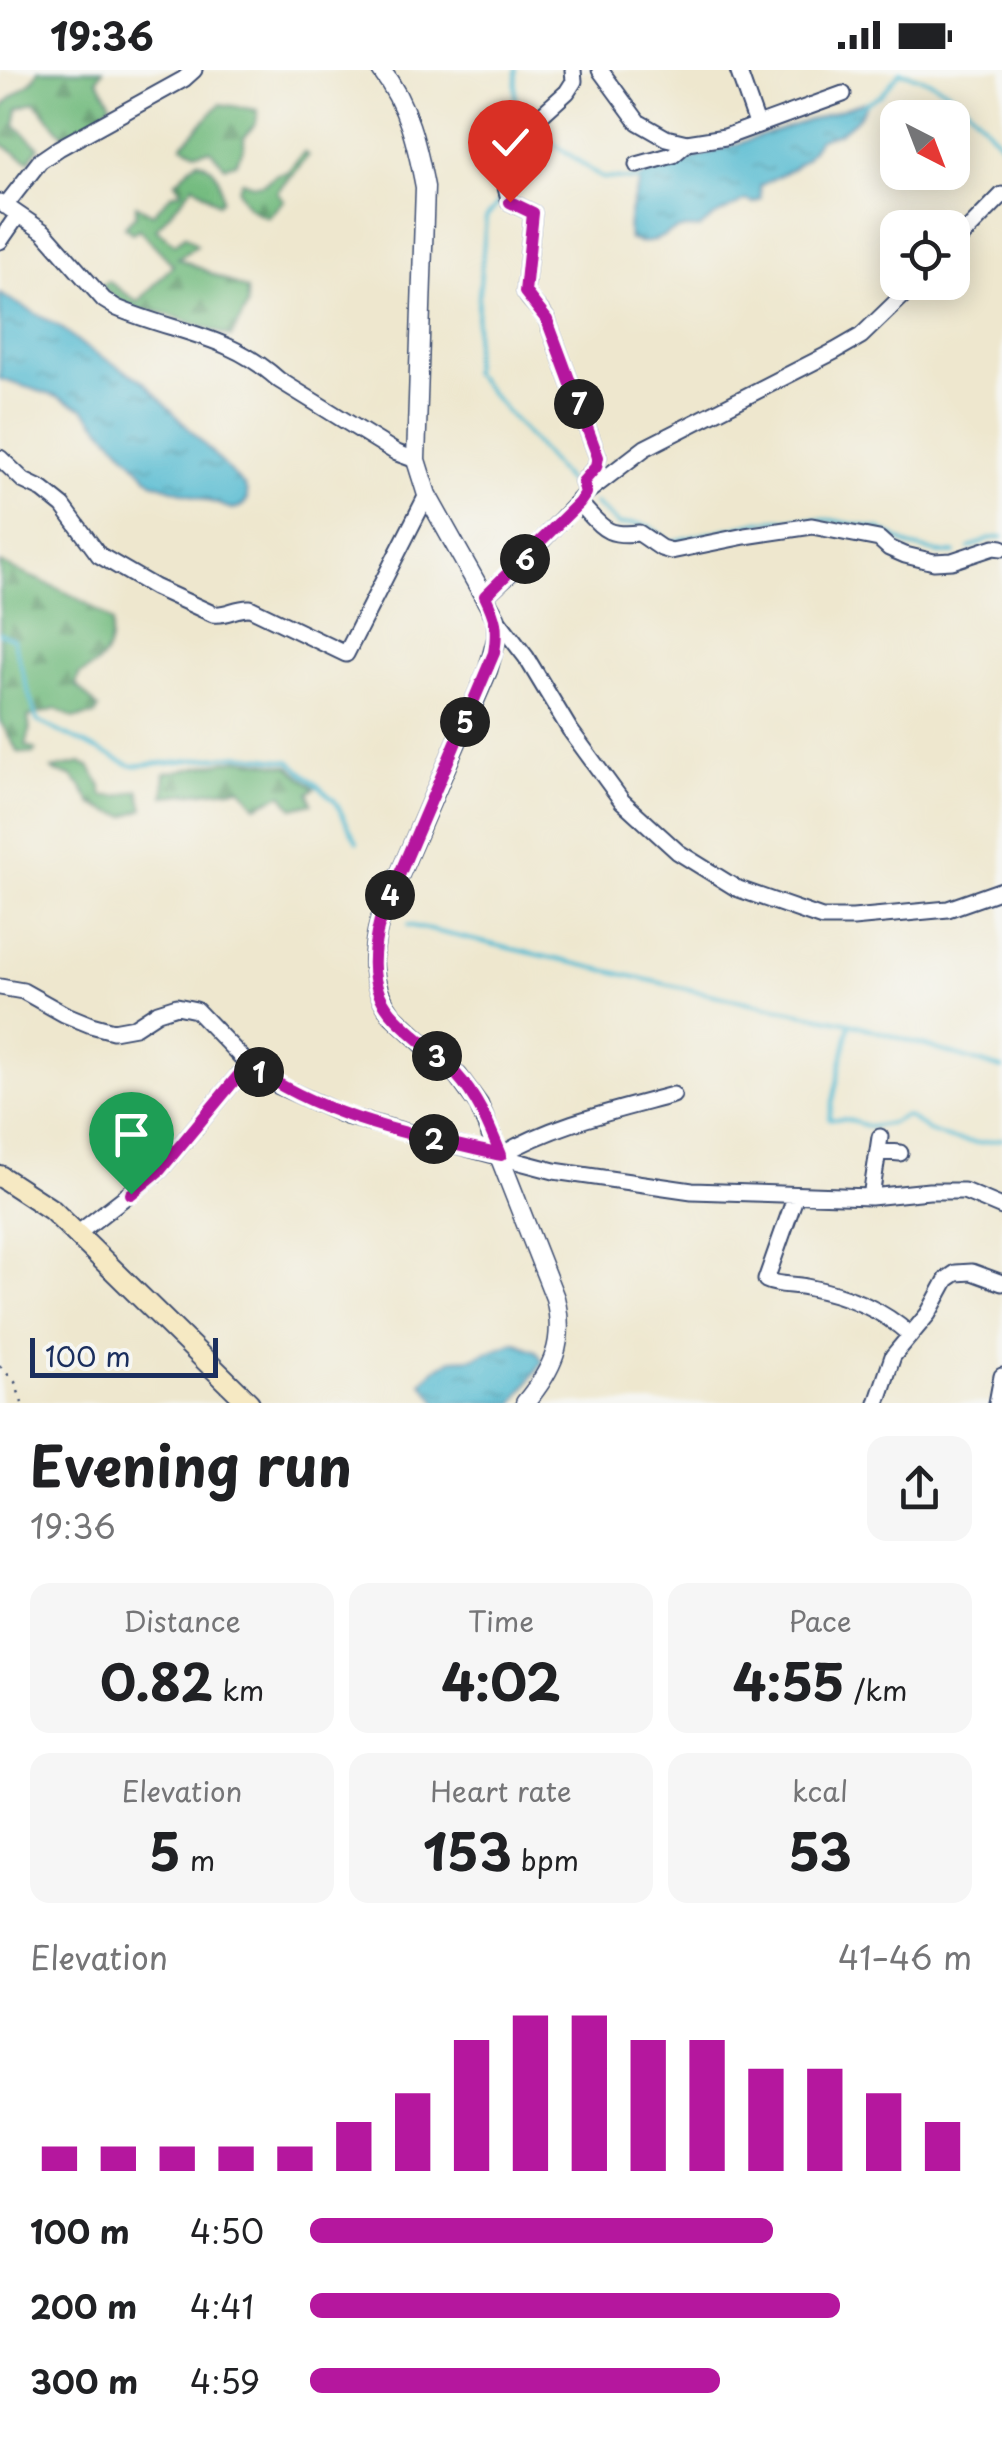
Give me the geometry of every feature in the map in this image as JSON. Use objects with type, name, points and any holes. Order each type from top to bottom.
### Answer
[{"type":"main road","points":[[0,1176],[52,1210],[250,1403]]},
{"type":"street","points":[[0,241],[8,208],[40,161],[194,70]]},
{"type":"street","points":[[382,70],[407,113],[424,187],[416,460],[427,494],[496,618],[622,802],[678,852],[736,888],[822,918],[948,909],[1002,890]]},
{"type":"street","points":[[574,70],[574,81],[567,92],[496,156],[510,202],[533,213],[525,292],[547,320],[598,457],[596,467],[583,482],[582,498],[608,532],[640,533],[671,551],[812,526],[878,539],[905,555],[934,562],[1002,548]]},
{"type":"street","points":[[600,70],[638,122],[666,138],[687,143],[725,137],[843,94]]},
{"type":"street","points":[[738,70],[757,124]]},
{"type":"street","points":[[637,166],[673,155],[687,143]]},
{"type":"street","points":[[970,228],[1002,196]]},
{"type":"street","points":[[8,208],[44,232],[104,300],[235,349],[397,452],[416,460]]},
{"type":"street","points":[[485,596],[582,498],[645,448],[861,336],[898,300]]},
{"type":"street","points":[[0,458],[24,481],[63,506],[99,555],[154,587],[213,614],[223,616],[250,608],[346,654],[427,494]]},
{"type":"street","points":[[496,618],[494,653],[380,920],[372,960],[384,1004],[468,1088],[488,1121],[555,1298],[560,1328],[553,1360],[524,1403]]},
{"type":"street","points":[[0,987],[23,992],[64,1014],[113,1031],[134,1027],[158,1012],[178,1006],[196,1010],[248,1064],[276,1085],[346,1116],[554,1171],[692,1191],[872,1196],[964,1191],[1002,1208]]},
{"type":"street","points":[[78,1234],[160,1170],[248,1064]]},
{"type":"street","points":[[501,1155],[564,1125],[673,1095]]},
{"type":"street","points":[[872,1196],[879,1144],[900,1152]]},
{"type":"street","points":[[796,1195],[766,1280],[856,1301],[910,1334]]},
{"type":"street","points":[[877,1403],[893,1356],[928,1314],[947,1278],[972,1272],[1002,1283]]},
{"type":"street","points":[[997,1403],[1002,1376]]},
{"type":"path","points":[[0,1366],[15,1382],[22,1403]]},
{"type":"green space","points":[[39,70],[103,70],[97,79],[111,103],[83,128],[63,135],[35,102],[18,108],[15,125],[39,147],[29,161],[0,143],[0,116],[7,102]]},
{"type":"green space","points":[[220,104],[258,110],[256,123],[244,137],[236,163],[225,166],[210,150],[196,152],[182,145]]},
{"type":"green space","points":[[304,152],[308,156],[277,192],[284,200],[268,217],[249,207],[238,189],[242,181],[263,184],[287,172]]},
{"type":"green space","points":[[198,160],[217,175],[222,200],[218,204],[194,185],[156,229],[175,244],[185,235],[197,245],[178,258],[247,290],[247,307],[231,337],[163,313],[133,308],[101,286],[108,281],[138,302],[173,265],[139,229],[132,233],[124,227],[136,215],[136,205],[153,214],[172,194],[182,191],[175,182]]},
{"type":"green space","points":[[0,563],[73,596],[112,623],[105,655],[79,675],[76,685],[99,709],[95,715],[74,718],[56,709],[28,717],[26,746],[36,750],[33,754],[18,752],[0,721]]},
{"type":"green space","points":[[240,759],[289,766],[315,788],[309,793],[312,803],[293,808],[282,794],[256,806],[241,788],[164,796],[165,773]]},
{"type":"green space","points":[[81,763],[89,766],[103,796],[139,790],[144,809],[126,816],[107,811],[92,804],[71,776],[52,769]]},
{"type":"water","points":[[864,102],[860,116],[839,133],[819,139],[807,157],[760,186],[761,199],[754,203],[746,200],[700,228],[681,229],[650,242],[629,239],[630,215],[643,175]]},
{"type":"water","points":[[0,294],[143,381],[245,487],[244,505],[232,509],[152,482],[83,408],[0,379]]},
{"type":"water","points":[[514,1342],[536,1351],[543,1361],[514,1403],[438,1403],[422,1383],[453,1359],[472,1358]]},
{"type":"waterway","points":[[516,70],[515,116],[523,121]]},
{"type":"waterway","points":[[861,106],[881,95],[900,72],[916,76],[942,87],[961,101],[1002,145]]},
{"type":"waterway","points":[[515,116],[489,149],[501,200],[486,218],[472,372],[578,493]]},
{"type":"waterway","points":[[538,132],[602,178],[641,180]]},
{"type":"waterway","points":[[594,503],[619,525],[647,526],[669,542],[765,521],[831,520],[880,529],[910,546],[955,553]]},
{"type":"waterway","points":[[969,548],[1002,537]]},
{"type":"waterway","points":[[0,633],[13,639],[37,721],[132,766],[241,755],[290,761],[335,801],[357,842]]},
{"type":"waterway","points":[[408,925],[850,1023],[829,1119],[845,1119],[870,1127],[904,1116],[950,1139],[978,1143],[1002,1139]]},
{"type":"waterway","points":[[850,1023],[1002,1069]]},
{"type":"route","points":[[131,1194],[160,1170],[248,1064],[276,1085],[346,1116],[501,1155],[488,1121],[468,1088],[384,1004],[372,960],[380,920],[494,653],[496,618],[485,596],[579,503],[586,493],[583,482],[596,467],[598,457],[547,320],[525,292],[533,213],[510,202]]}]
